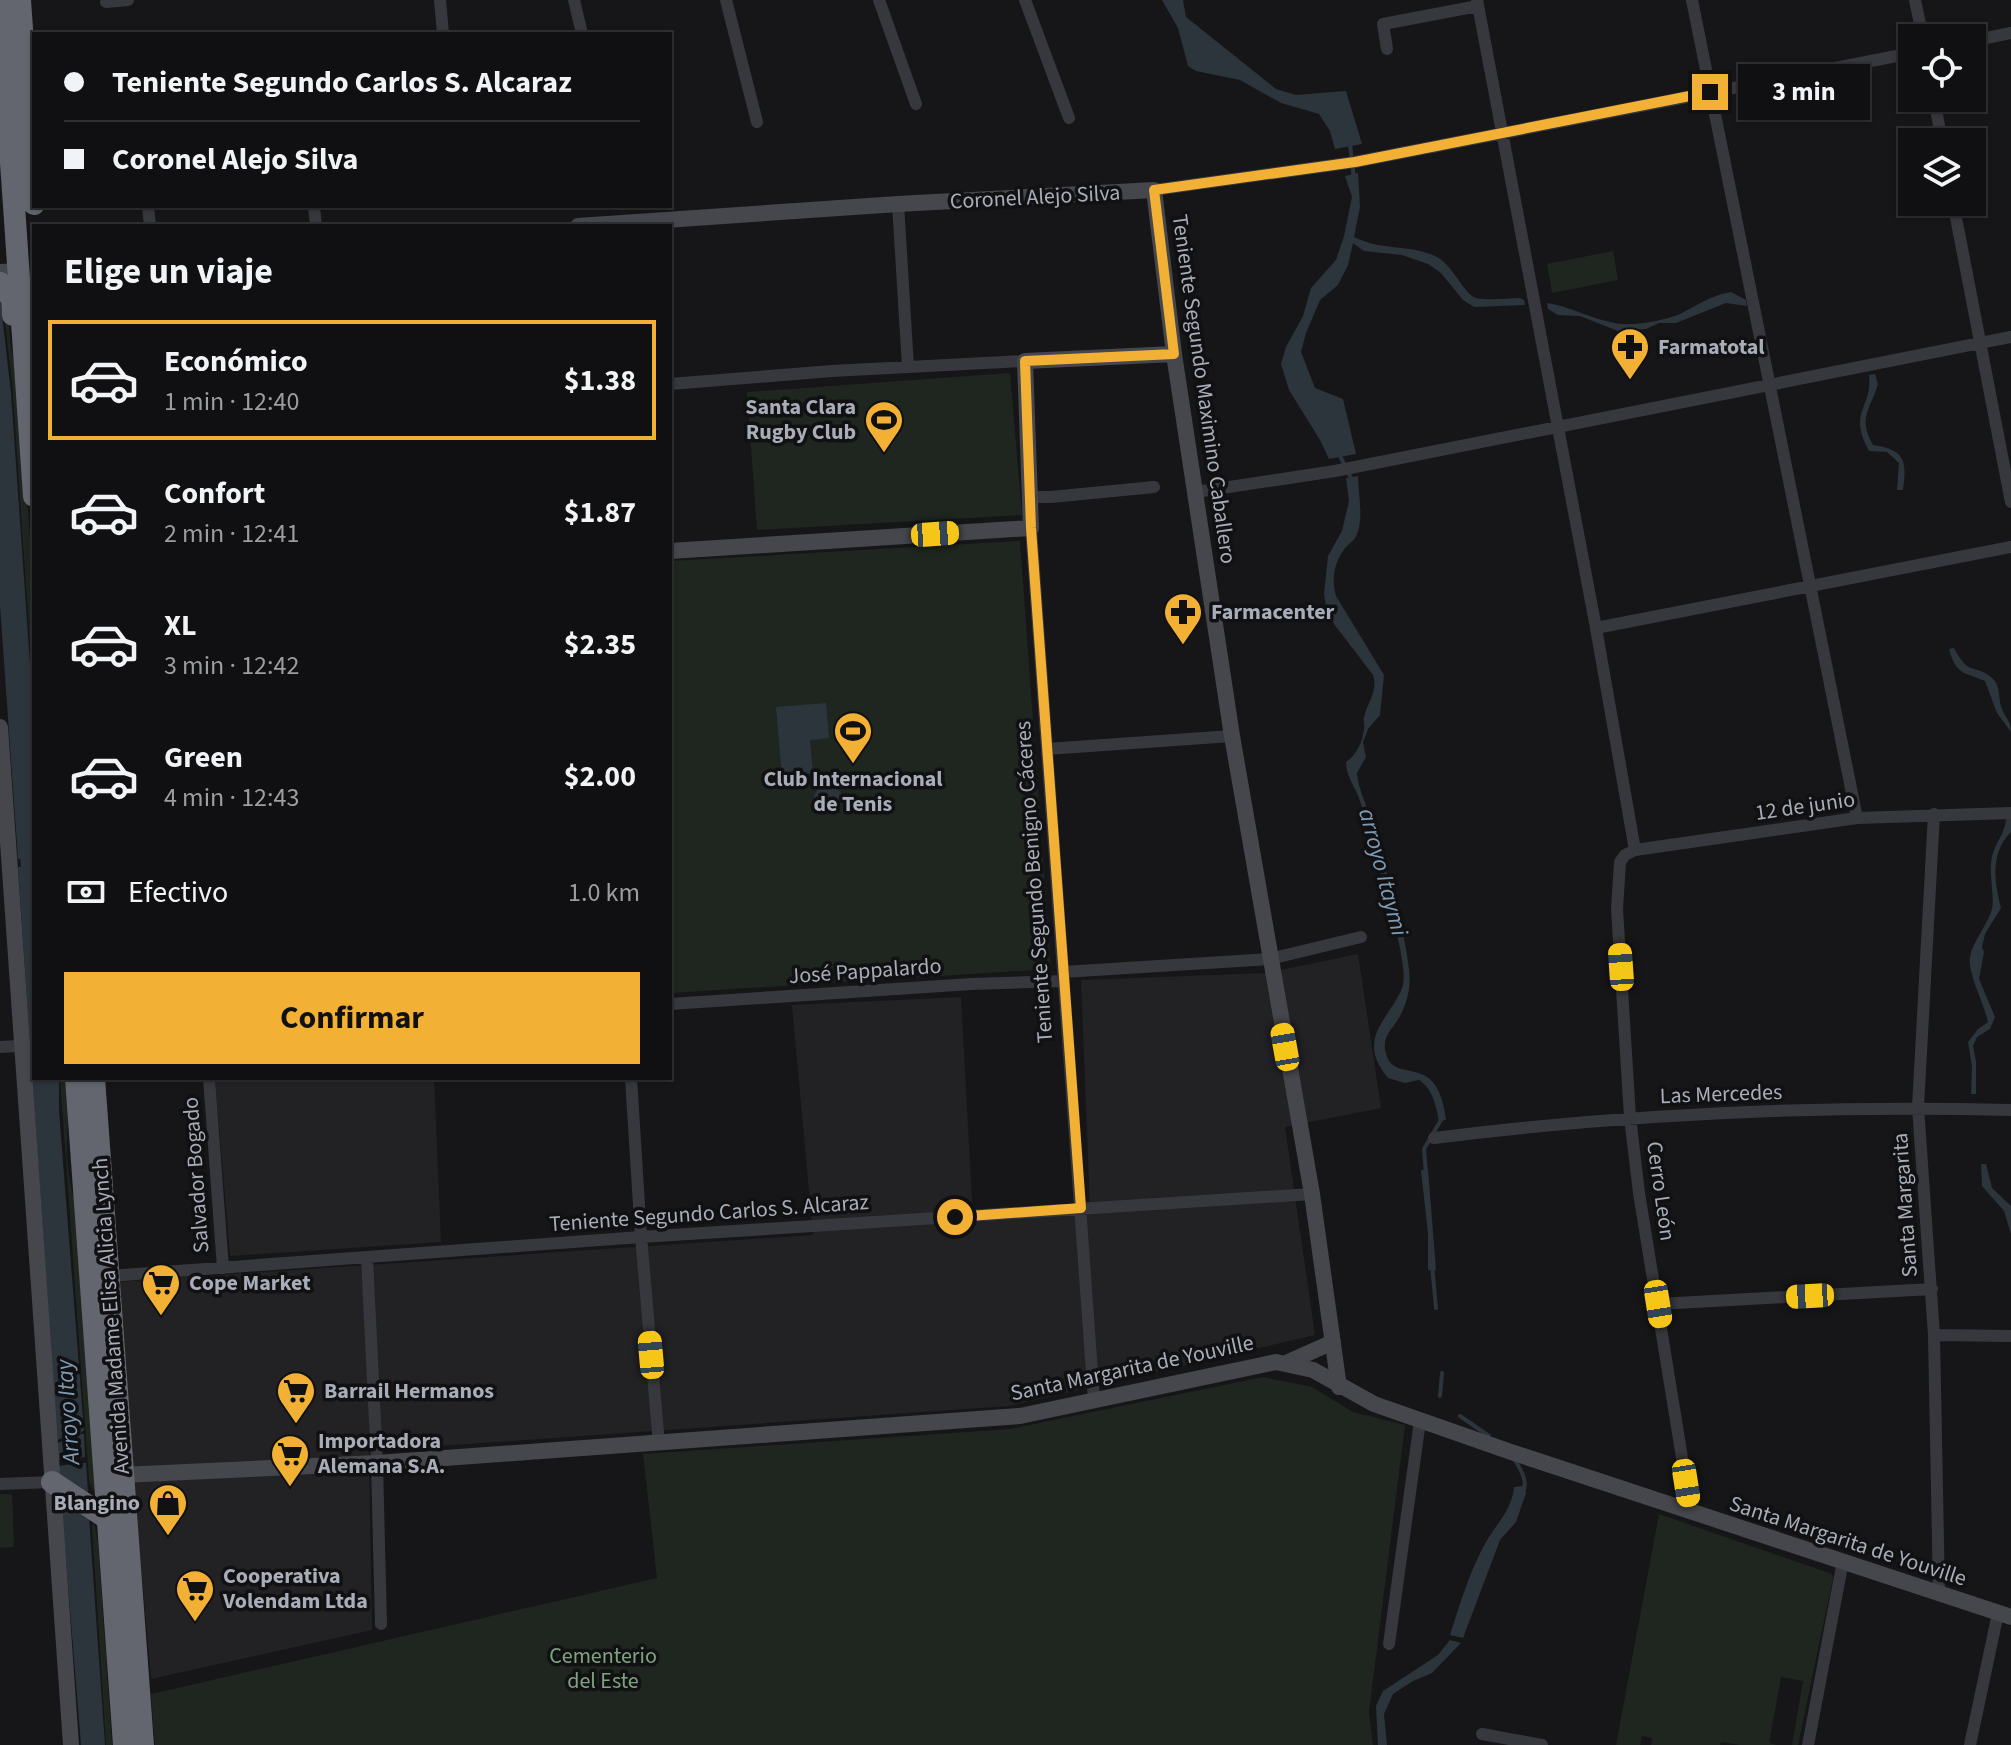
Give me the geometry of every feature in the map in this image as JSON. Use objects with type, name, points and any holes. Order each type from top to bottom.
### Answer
[{"type":"highway","points":[[20,0],[32,176]]},
{"type":"highway","points":[[0,3],[9,274],[26,378],[32,464]]},
{"type":"highway","name":"Avenida Madame Elisa Alicia Lynch","points":[[76,1080],[124,1745]]},
{"type":"highway","name":"Avenida Madame Elisa Alicia Lynch","points":[[94,1080],[143,1745]]},
{"type":"highway","points":[[52,1482],[108,1519]]},
{"type":"main road","name":"Coronel Alejo Silva","points":[[607,224],[1154,190]]},
{"type":"main road","name":"Teniente Segundo Maximino Caballero","points":[[1154,190],[1174,354],[1232,736],[1312,1194],[1339,1387]]},
{"type":"main road","points":[[1025,361],[1174,354]]},
{"type":"main road","name":"Teniente Segundo Benigno Cáceres","points":[[1025,361],[1031,528]]},
{"type":"main road","points":[[672,551],[1031,528]]},
{"type":"main road","points":[[0,727],[71,1745]]},
{"type":"main road","points":[[1286,1363],[1333,1342]]},
{"type":"main road","name":"Santa Margarita de Youville","points":[[122,1475],[377,1463],[659,1444],[890,1423],[1020,1416],[1266,1362],[1286,1363],[1313,1370],[1374,1404],[1420,1421],[2004,1615]]},
{"type":"street","points":[[106,2],[128,0]]},
{"type":"street","points":[[440,0],[443,32]]},
{"type":"street","points":[[574,0],[582,32]]},
{"type":"street","points":[[726,0],[757,122]]},
{"type":"street","points":[[879,0],[916,104]]},
{"type":"street","points":[[1025,0],[1069,118]]},
{"type":"street","points":[[1692,0],[1857,818]]},
{"type":"street","points":[[1915,0],[1920,24]]},
{"type":"street","points":[[1387,49],[1383,24],[1477,3],[1635,850]]},
{"type":"street","points":[[1986,38],[2011,33]]},
{"type":"street","name":"Coronel Alejo Silva","points":[[1154,190],[1355,162],[1898,56]]},
{"type":"street","points":[[898,204],[908,367]]},
{"type":"street","points":[[1956,216],[2011,502]]},
{"type":"street","points":[[1196,492],[1335,471],[2011,337]]},
{"type":"street","points":[[672,384],[1025,361]]},
{"type":"street","points":[[1030,497],[1154,487]]},
{"type":"street","name":"Teniente Segundo Benigno Cáceres","points":[[1031,528],[1094,1400]]},
{"type":"street","points":[[1596,628],[2011,547]]},
{"type":"street","points":[[1047,749],[1232,736]]},
{"type":"street","name":"12 de junio","points":[[1635,850],[1857,818],[2011,813]]},
{"type":"street","name":"Santa Margarita","points":[[1934,814],[1918,1107],[1934,1335],[1939,1593]]},
{"type":"street","name":"Cerro León","points":[[1635,850],[1620,862],[1617,909],[1630,1117],[1639,1193],[1691,1513]]},
{"type":"street","name":"José Pappalardo","points":[[672,1004],[971,984],[1270,959],[1361,937]]},
{"type":"street","points":[[0,1047],[21,1046]]},
{"type":"street","name":"Salvador Bogado","points":[[209,1080],[223,1268]]},
{"type":"street","points":[[631,1080],[659,1444]]},
{"type":"street","name":"Las Mercedes","points":[[1434,1138],[1630,1117],[1918,1107],[2011,1110]]},
{"type":"street","name":"Teniente Segundo Carlos S. Alcaraz","points":[[109,1276],[641,1237],[1312,1194]]},
{"type":"street","points":[[367,1258],[381,1624]]},
{"type":"street","points":[[1658,1304],[1932,1289]]},
{"type":"street","points":[[1934,1335],[2011,1336]]},
{"type":"street","points":[[1389,1644],[1420,1421]]},
{"type":"street","points":[[0,1484],[52,1482]]},
{"type":"street","points":[[1808,1745],[1843,1561]]},
{"type":"street","points":[[1970,1745],[2004,1615]]},
{"type":"street","points":[[1482,1734],[1542,1745]]},
{"type":"shaded area","points":[[1358,954],[1381,1108],[1285,1127],[1315,1335],[1009,1406],[369,1451],[372,1630],[151,1679],[116,1282],[813,1235],[792,1005],[961,997],[973,1219],[1090,1209],[1081,980],[1267,973]]},
{"type":"shaded area","points":[[215,1080],[434,1080],[441,1242],[230,1256]]},
{"type":"green space","points":[[1613,251],[1618,280],[1552,293],[1547,264]]},
{"type":"green space","points":[[7,305],[11,348],[19,381],[32,566],[32,674],[12,382],[3,306]]},
{"type":"green space","name":"Santa Clara Rugby Club","points":[[1010,373],[1022,515],[757,530],[747,392]]},
{"type":"green space","name":"Club Internacional de Tenis","points":[[1020,541],[1051,969],[672,993],[672,561]]},
{"type":"green space","points":[[60,1080],[69,1080],[67,1158],[77,1208],[97,1493],[89,1480]]},
{"type":"green space","name":"Cementerio del Este","points":[[1263,1377],[1312,1387],[1353,1412],[1405,1425],[1369,1712],[1373,1745],[155,1745],[151,1694],[657,1578],[643,1454],[1010,1429]]},
{"type":"green space","points":[[0,1494],[12,1494],[14,1547],[0,1548]]},
{"type":"green space","points":[[1659,1514],[1832,1574],[1798,1745],[1792,1745],[1803,1681],[1781,1677],[1769,1743],[1777,1745],[1721,1742],[1720,1745],[1651,1745],[1652,1738],[1642,1736],[1640,1745],[1616,1745]]},
{"type":"green space","points":[[94,1523],[98,1543],[112,1745],[106,1745]]},
{"type":"water","points":[[1162,0],[1183,0],[1186,17],[1276,89],[1296,95],[1346,91],[1362,144],[1335,149],[1330,131],[1319,114],[1281,103],[1240,80],[1196,71],[1188,66],[1178,28]]},
{"type":"water","points":[[1358,173],[1360,207],[1354,237],[1433,255],[1476,298],[1520,298],[1525,305],[1474,307],[1428,264],[1402,255],[1364,251],[1353,243],[1348,265],[1338,285],[1320,300],[1301,352],[1315,388],[1343,399],[1356,454],[1329,459],[1289,390],[1281,364],[1286,347],[1303,316],[1311,288],[1336,260],[1352,197],[1345,176]]},
{"type":"water","points":[[1731,292],[1746,300],[1747,306],[1726,303],[1676,323],[1618,331],[1580,316],[1558,315],[1548,309],[1547,303],[1610,322],[1636,324],[1675,316]]},
{"type":"water","points":[[0,297],[11,393],[32,692],[32,858],[18,859],[0,605]]},
{"type":"water","points":[[1875,374],[1878,384],[1867,413],[1866,427],[1873,445],[1892,450],[1902,458],[1903,490],[1897,490],[1899,463],[1887,452],[1869,451],[1860,427],[1868,395],[1869,375]]},
{"type":"water","points":[[1358,476],[1359,527],[1355,538],[1338,559],[1334,583],[1336,596],[1384,675],[1380,715],[1368,729],[1363,742],[1366,757],[1357,773],[1398,913],[1409,969],[1407,999],[1387,1035],[1385,1049],[1394,1066],[1421,1074],[1432,1081],[1440,1093],[1445,1114],[1446,1120],[1439,1121],[1428,1088],[1419,1080],[1405,1083],[1388,1078],[1375,1053],[1377,1032],[1403,987],[1404,978],[1400,948],[1385,903],[1375,850],[1346,767],[1346,762],[1356,752],[1362,738],[1374,681],[1373,675],[1334,624],[1324,594],[1328,556],[1342,531],[1349,501],[1346,478]]},
{"type":"water","points":[[1954,648],[1964,663],[1995,681],[2011,732],[1997,713],[1985,681],[1962,671],[1955,664],[1949,649]]},
{"type":"water","points":[[826,703],[829,738],[810,740],[813,773],[782,776],[776,707]]},
{"type":"water","points":[[828,785],[838,789],[842,799],[838,809],[828,813],[818,809],[814,799],[818,789]]},
{"type":"water","points":[[2011,817],[2011,832],[1997,858],[2001,908],[1985,934],[1979,979],[1995,1017],[1990,1029],[1977,1037],[1973,1046],[1976,1094],[1971,1094],[1972,1067],[1968,1042],[1988,1022],[1971,971],[1970,957],[1991,912],[1992,857],[2006,818]]},
{"type":"water","points":[[32,866],[32,1073],[18,867]]},
{"type":"water","points":[[32,1080],[59,1080],[84,1430],[80,1434],[84,1434],[85,1457],[58,1460],[57,1443],[80,1432],[57,1440]]},
{"type":"water","points":[[1981,1164],[1986,1164],[1992,1188],[2011,1206],[2011,1234],[2004,1211],[1982,1186]]},
{"type":"water","points":[[1428,1169],[1436,1270],[1428,1270],[1428,1234],[1421,1170]]},
{"type":"water","points":[[80,1458],[81,1463],[86,1463],[88,1493],[60,1475],[58,1466],[80,1463]]},
{"type":"water","points":[[1523,1486],[1526,1493],[1516,1522],[1500,1540],[1463,1638],[1450,1635],[1480,1553],[1507,1510],[1514,1487]]},
{"type":"water","points":[[61,1499],[89,1517],[105,1745],[81,1745]]},
{"type":"water","points":[[1450,1640],[1461,1643],[1432,1673],[1393,1694],[1384,1714],[1387,1745],[1378,1745],[1376,1706],[1383,1691],[1438,1655]]},
{"type":"waterway","name":"arroyo Itaymi","points":[[1350,144],[1354,179]]},
{"type":"waterway","name":"arroyo Itaymi","points":[[1339,454],[1353,482]]},
{"type":"waterway","name":"Arroyo Itay","points":[[29,830],[32,867]]},
{"type":"waterway","name":"arroyo Itaymi","points":[[1426,1173],[1424,1149],[1442,1118]]},
{"type":"waterway","name":"arroyo Itaymi","points":[[1432,1265],[1436,1308]]},
{"type":"waterway","name":"arroyo Itaymi","points":[[1440,1396],[1442,1373]]},
{"type":"waterway","name":"arroyo Itaymi","points":[[1460,1416],[1489,1436]]},
{"type":"waterway","name":"arroyo Itaymi","points":[[1515,1460],[1524,1480],[1523,1493]]},
{"type":"place","name":"Farmatotal","points":[[1630,381]]},
{"type":"place","name":"Santa Clara Rugby Club","points":[[884,454]]},
{"type":"place","name":"Farmacenter","points":[[1183,646]]},
{"type":"place","name":"Club Internacional de Tenis","points":[[853,765]]},
{"type":"place","name":"Cope Market","points":[[161,1317]]},
{"type":"place","name":"Barrail Hermanos","points":[[296,1425]]},
{"type":"place","name":"Importadora Alemana S.A.","points":[[290,1488]]},
{"type":"place","name":"Blangino","points":[[168,1537]]},
{"type":"place","name":"Cooperativa Volendam Ltda","points":[[195,1623]]},
{"type":"route","points":[[955,1217],[1081,1208],[1031,528],[1025,361],[1174,354],[1154,190],[1355,162],[1710,92]]}]
